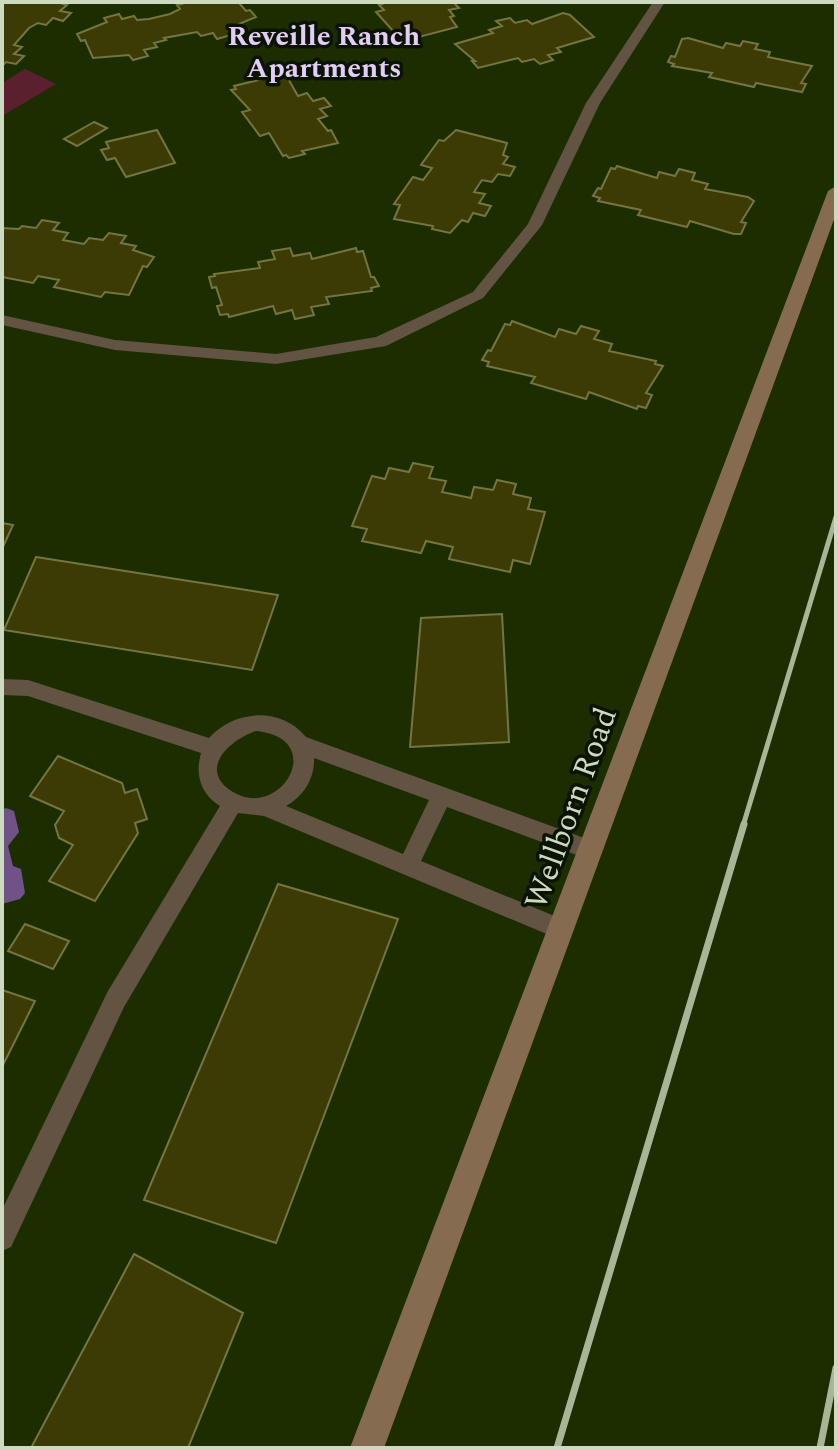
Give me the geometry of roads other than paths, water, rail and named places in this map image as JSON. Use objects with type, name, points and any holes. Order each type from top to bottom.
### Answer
[{"type":"main road","name":"Wellborn Road","points":[[367,1448],[836,191]]},
{"type":"lane","points":[[2,320],[115,345],[276,359],[380,342],[478,295],[535,225],[593,103],[659,2]]},
{"type":"lane","points":[[2,687],[28,688],[213,748]]},
{"type":"lane","points":[[265,807],[280,802],[301,781],[305,755],[295,736],[277,726],[253,723],[230,731],[213,748],[208,774],[220,797],[232,804],[265,807],[561,929]]},
{"type":"lane","points":[[300,744],[590,850]]},
{"type":"lane","points":[[408,867],[442,794]]},
{"type":"lane","points":[[2,1238],[116,999],[232,804]]},
{"type":"railway","points":[[743,826],[836,517]]},
{"type":"railway","points":[[557,1448],[744,824]]},
{"type":"railway","points":[[820,1448],[836,1368]]},
{"type":"district","name":"Reveille Ranch Apartments","points":[[324,51]]}]
